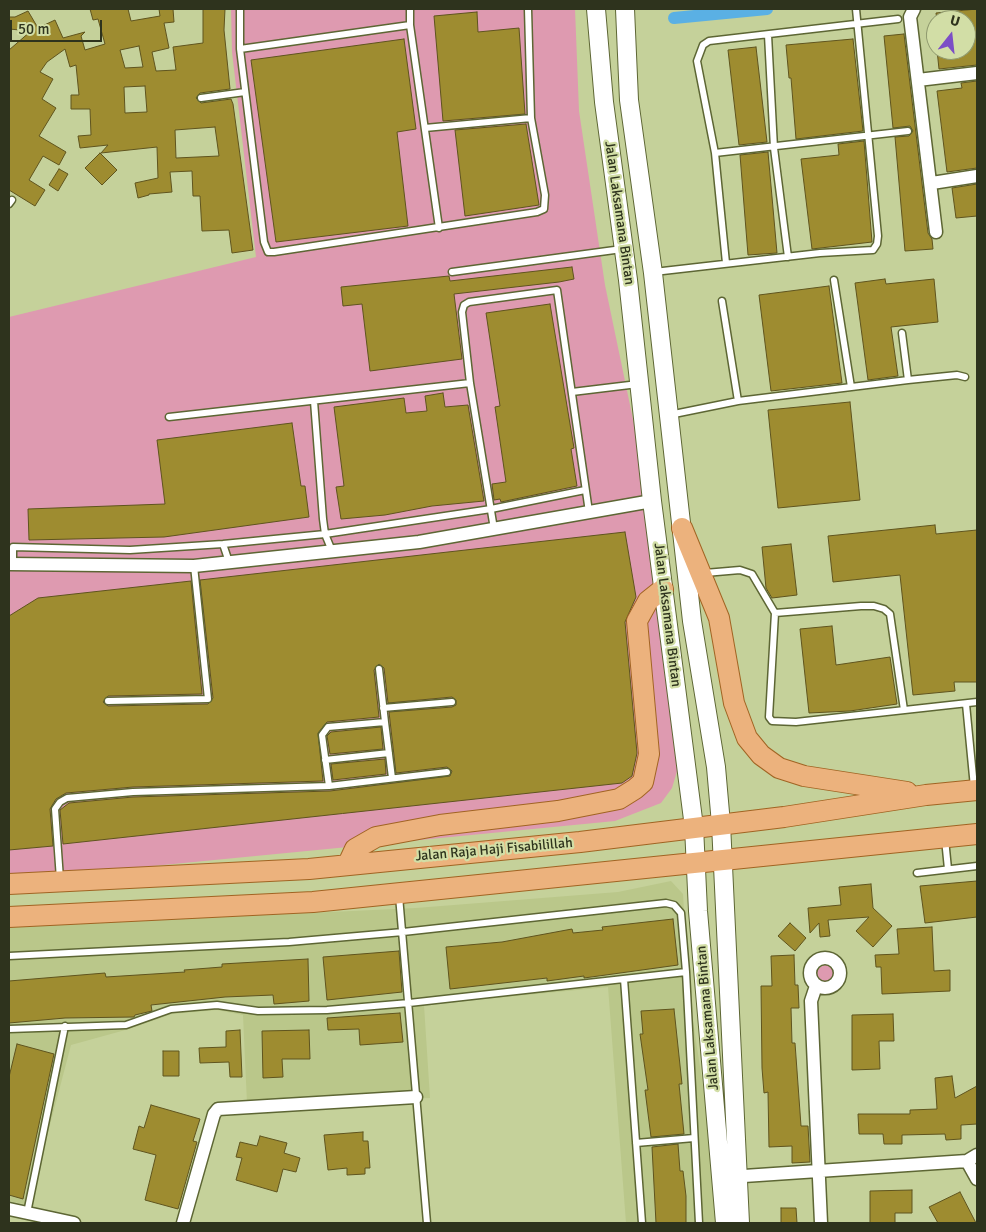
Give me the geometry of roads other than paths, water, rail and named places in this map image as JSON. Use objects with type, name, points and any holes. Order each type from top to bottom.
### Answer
[{"type":"main road","name":"Jalan Laksamana Bintan","points":[[596,9],[604,102],[624,248],[652,501],[694,827],[695,863],[729,1177],[740,1223]]},
{"type":"main road","name":"Jalan Laksamana Bintan","points":[[625,9],[628,100],[653,272],[692,621],[716,767],[721,824],[726,905],[729,1177],[725,1223]]},
{"type":"main road","points":[[604,102],[628,100]]},
{"type":"main road","points":[[682,528],[719,618],[734,703],[747,738],[761,755],[779,768],[804,776],[926,795]]},
{"type":"main road","points":[[348,864],[355,849],[376,837],[440,825],[558,811],[619,799],[635,789],[643,782],[649,754],[637,621],[648,601],[663,589]]},
{"type":"main road","name":"Jalan Raja Haji Fisabilillah","points":[[9,884],[60,883],[309,869],[580,842],[784,817],[926,795],[976,790]]},
{"type":"main road","points":[[9,917],[313,902],[722,861],[757,855],[977,834]]},
{"type":"street","points":[[914,9],[910,18],[932,183],[936,232]]},
{"type":"street","points":[[918,80],[977,73]]},
{"type":"street","points":[[932,183],[977,176]]},
{"type":"street","points":[[11,564],[194,566],[419,542],[652,501]]},
{"type":"street","points":[[816,986],[811,1001],[821,1223]]},
{"type":"street","points":[[183,1223],[214,1114],[218,1109],[416,1097]]},
{"type":"street","points":[[729,1177],[972,1158],[977,1179]]},
{"type":"street","points":[[9,1209],[55,1221],[74,1223]]},
{"type":"lane","points":[[240,9],[240,49],[264,242],[268,252],[439,228],[537,212],[544,208],[546,195],[530,118],[528,9]]},
{"type":"lane","points":[[410,9],[410,25],[439,228]]},
{"type":"lane","points":[[653,272],[726,263],[873,250],[877,244],[870,136],[856,11]]},
{"type":"lane","points":[[726,263],[715,153],[698,61],[701,49],[709,41],[898,18]]},
{"type":"lane","points":[[240,49],[410,25]]},
{"type":"lane","points":[[768,35],[774,148],[788,257]]},
{"type":"lane","points":[[201,98],[245,92]]},
{"type":"lane","points":[[425,128],[530,118]]},
{"type":"lane","points":[[715,153],[774,148],[908,131]]},
{"type":"lane","points":[[452,272],[624,248]]},
{"type":"lane","points":[[834,280],[851,387]]},
{"type":"lane","points":[[494,529],[470,383],[462,312],[464,304],[558,290],[588,512]]},
{"type":"lane","points":[[722,301],[738,401]]},
{"type":"lane","points":[[902,333],[908,380]]},
{"type":"lane","points":[[668,415],[738,401],[908,380],[957,375],[965,377]]},
{"type":"lane","points":[[169,417],[470,383]]},
{"type":"lane","points":[[572,392],[640,384]]},
{"type":"lane","points":[[314,401],[325,534],[332,551]]},
{"type":"lane","points":[[11,564],[13,547],[130,550],[223,544],[325,534],[491,509],[585,490]]},
{"type":"lane","points":[[223,544],[229,562]]},
{"type":"lane","points":[[108,701],[208,699],[194,566]]},
{"type":"lane","points":[[701,573],[740,570],[752,574],[775,613],[769,717],[772,721],[796,722],[977,702]]},
{"type":"lane","points":[[775,613],[868,606],[884,609],[890,614],[904,710]]},
{"type":"lane","points":[[378,669],[392,778]]},
{"type":"lane","points":[[383,708],[452,702]]},
{"type":"lane","points":[[966,704],[976,790]]},
{"type":"lane","points":[[329,786],[322,735],[324,729],[328,727],[385,722]]},
{"type":"lane","points":[[325,760],[389,753]]},
{"type":"lane","points":[[60,883],[55,809],[60,802],[68,798],[133,792],[329,786],[447,772]]},
{"type":"lane","points":[[945,838],[948,869]]},
{"type":"lane","points":[[917,873],[977,866]]},
{"type":"lane","points":[[399,894],[427,1223]]},
{"type":"lane","points":[[9,956],[289,942],[670,904],[678,908],[681,913],[686,972],[699,1223]]},
{"type":"lane","points":[[9,1029],[126,1025],[171,1010],[217,1005],[258,1011],[328,1010],[409,1003],[686,972]]},
{"type":"lane","points":[[624,979],[642,1223]]},
{"type":"lane","points":[[27,1213],[65,1026]]},
{"type":"lane","points":[[636,1143],[694,1138]]},
{"type":"waterway","points":[[674,18],[767,9]]}]
